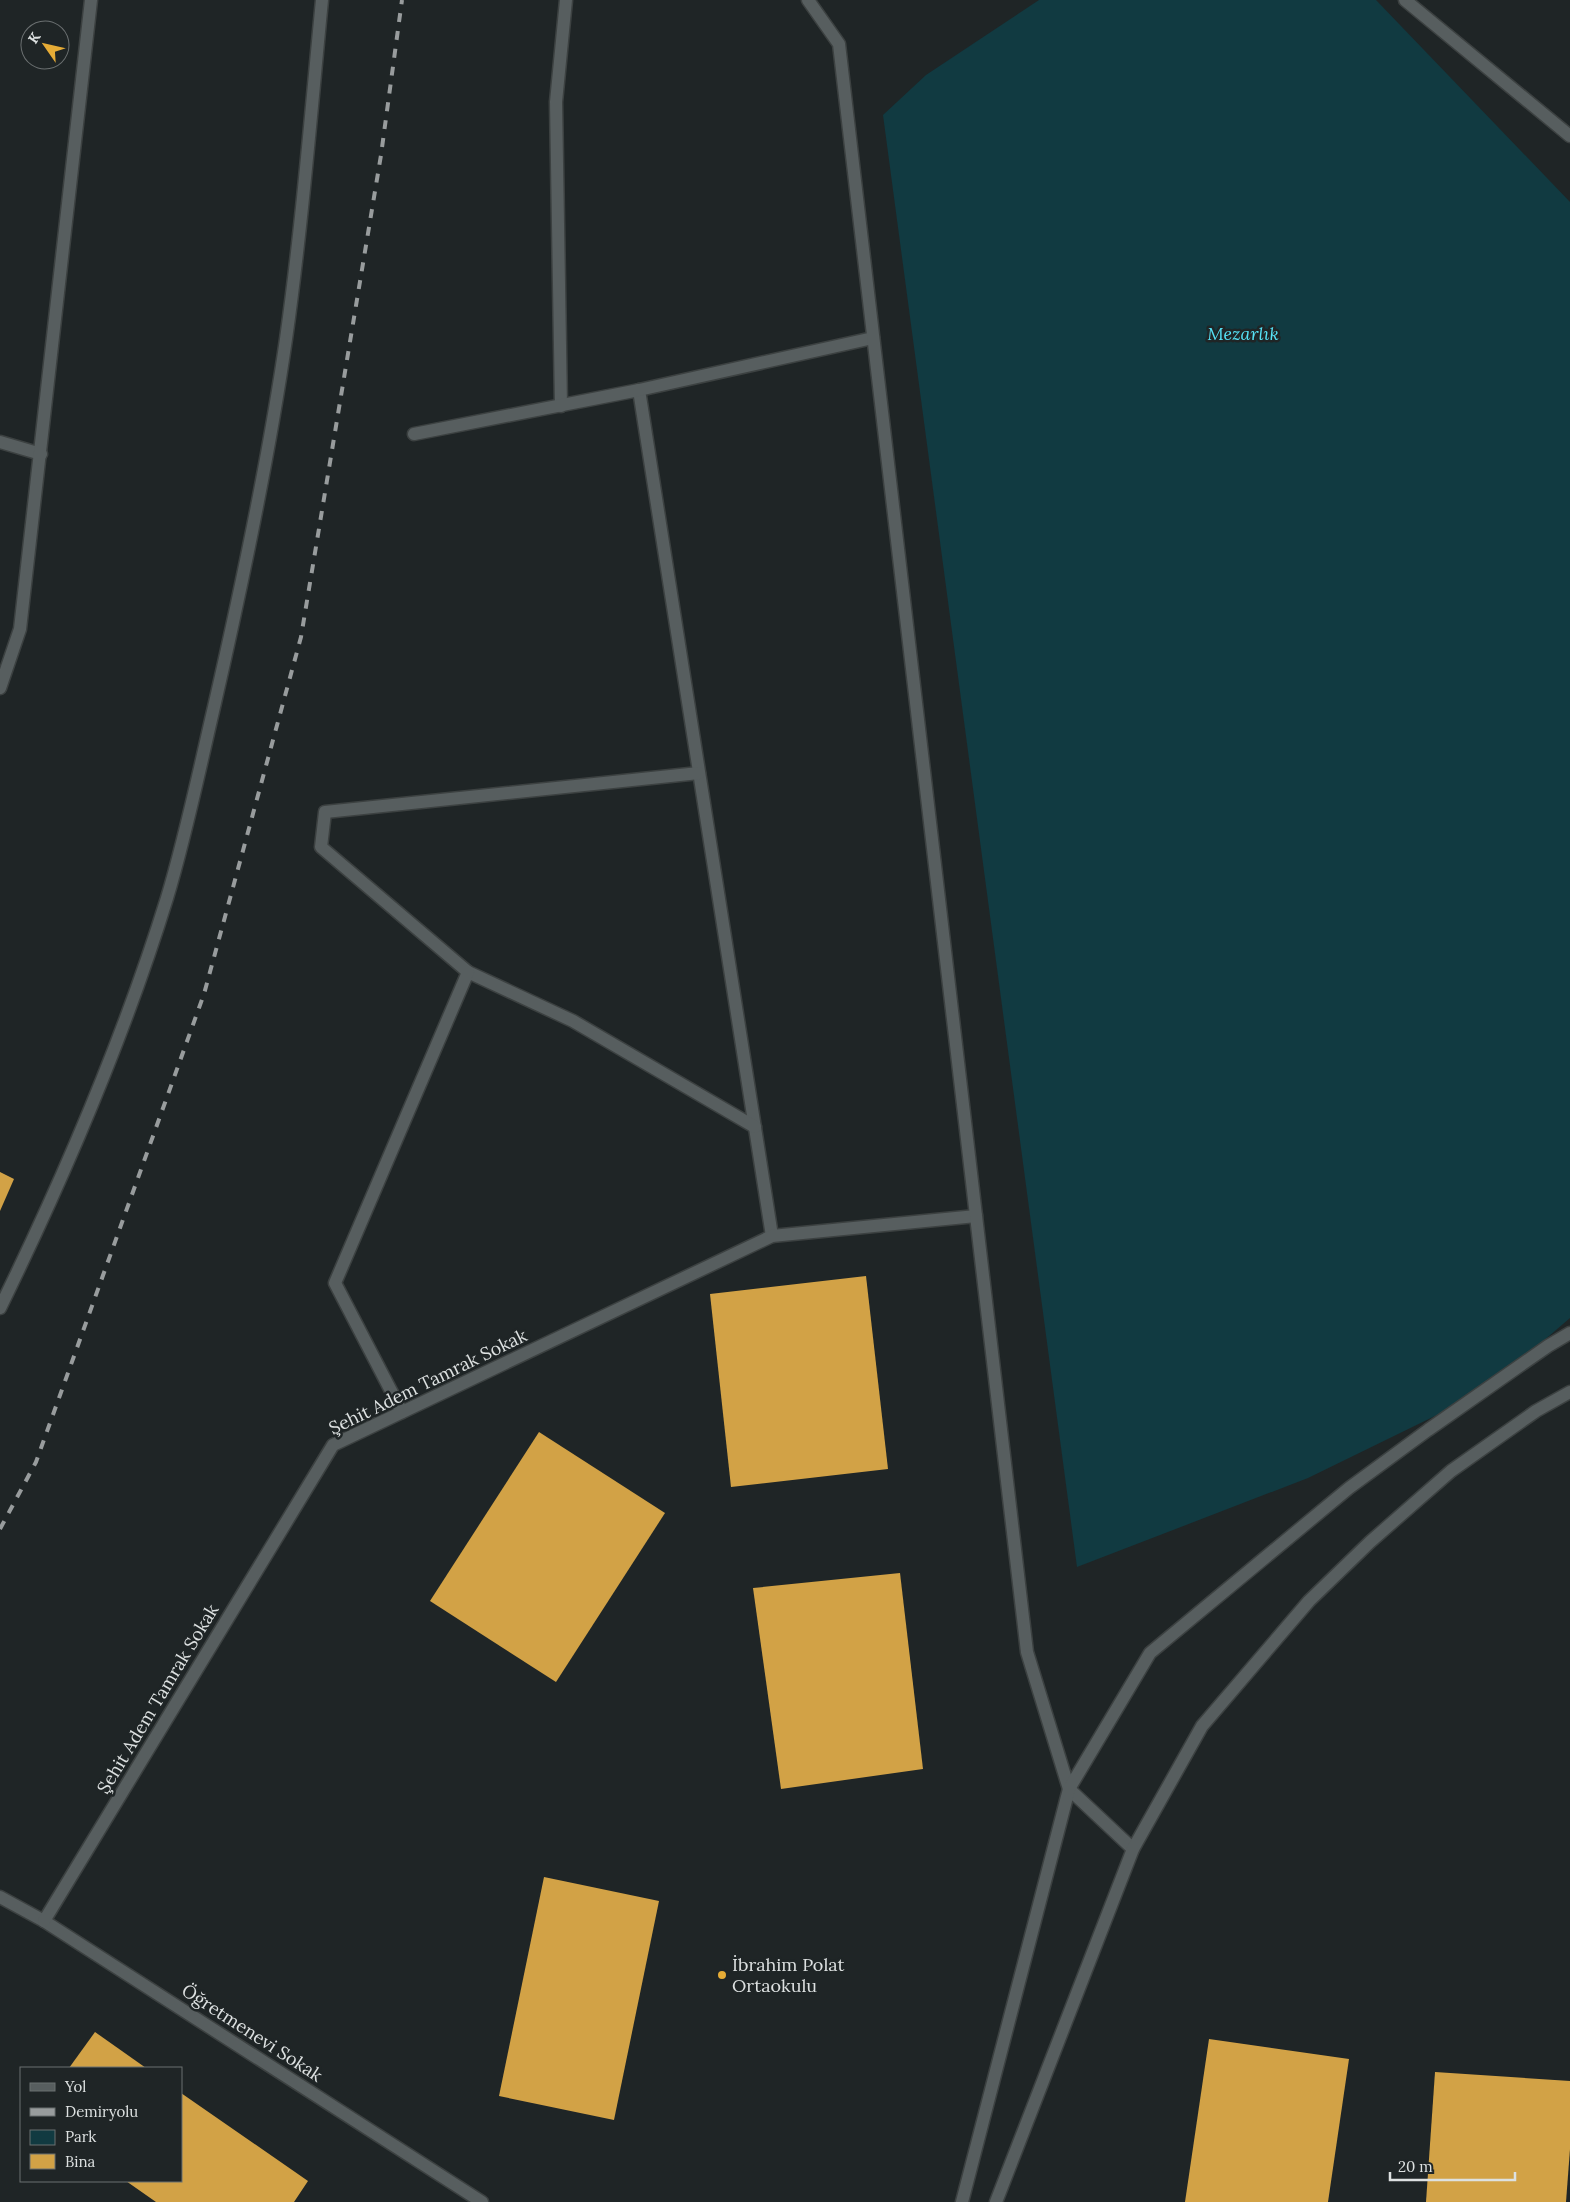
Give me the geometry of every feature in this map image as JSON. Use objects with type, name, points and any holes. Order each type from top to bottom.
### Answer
[{"type":"street","points":[[0,688],[20,629],[91,0]]},
{"type":"street","points":[[0,1308],[68,1163],[105,1076],[138,988],[168,896],[193,803],[262,489],[286,338],[322,0]]},
{"type":"street","points":[[561,406],[556,102],[566,0]]},
{"type":"street","points":[[808,0],[839,44],[1027,1652],[1069,1789],[1133,1849]]},
{"type":"street","points":[[1405,0],[1570,136]]},
{"type":"street","points":[[414,434],[639,390],[873,338]]},
{"type":"street","points":[[639,390],[772,1236]]},
{"type":"street","points":[[0,442],[41,454]]},
{"type":"street","points":[[699,773],[325,812],[321,847],[468,972],[574,1021],[755,1126]]},
{"type":"street","points":[[402,1412],[334,1283],[468,972]]},
{"type":"street","name":"Şehit Adem Tamrak Sokak","points":[[44,1920],[333,1445],[772,1236],[976,1216]]},
{"type":"street","points":[[962,2202],[1069,1789],[1150,1653],[1349,1488],[1436,1424],[1548,1346],[1570,1333]]},
{"type":"street","points":[[996,2202],[1133,1849],[1202,1726],[1309,1601],[1370,1542],[1451,1471],[1536,1411],[1570,1392]]},
{"type":"street","name":"Öğretmenevi Sokak","points":[[0,1898],[44,1920],[482,2202]]},
{"type":"green space","name":"Mezarlık","points":[[1039,0],[1376,0],[1570,202],[1570,1318],[1484,1392],[1308,1478],[1077,1567],[883,115],[926,75]]},
{"type":"building","points":[[0,1172],[14,1179],[0,1211]]},
{"type":"building","points":[[866,1276],[888,1469],[731,1487],[710,1294]]},
{"type":"building","points":[[539,1432],[665,1513],[556,1682],[430,1601]]},
{"type":"building","points":[[900,1573],[923,1769],[781,1789],[753,1588]]},
{"type":"building","points":[[544,1877],[659,1901],[614,2120],[499,2096]]},
{"type":"building","points":[[95,2032],[145,2067],[70,2067]]},
{"type":"building","points":[[1209,2039],[1349,2059],[1328,2202],[1185,2202]]},
{"type":"building","points":[[1435,2072],[1570,2081],[1570,2149],[1566,2202],[1426,2202]]},
{"type":"building","points":[[182,2094],[308,2181],[294,2202],[156,2202],[127,2182],[182,2182]]},
{"type":"railway","points":[[0,1529],[36,1462],[204,994],[301,637],[381,155],[402,0]]},
{"type":"place","name":"İbrahim Polat Ortaokulu","points":[[722,1975]]}]
